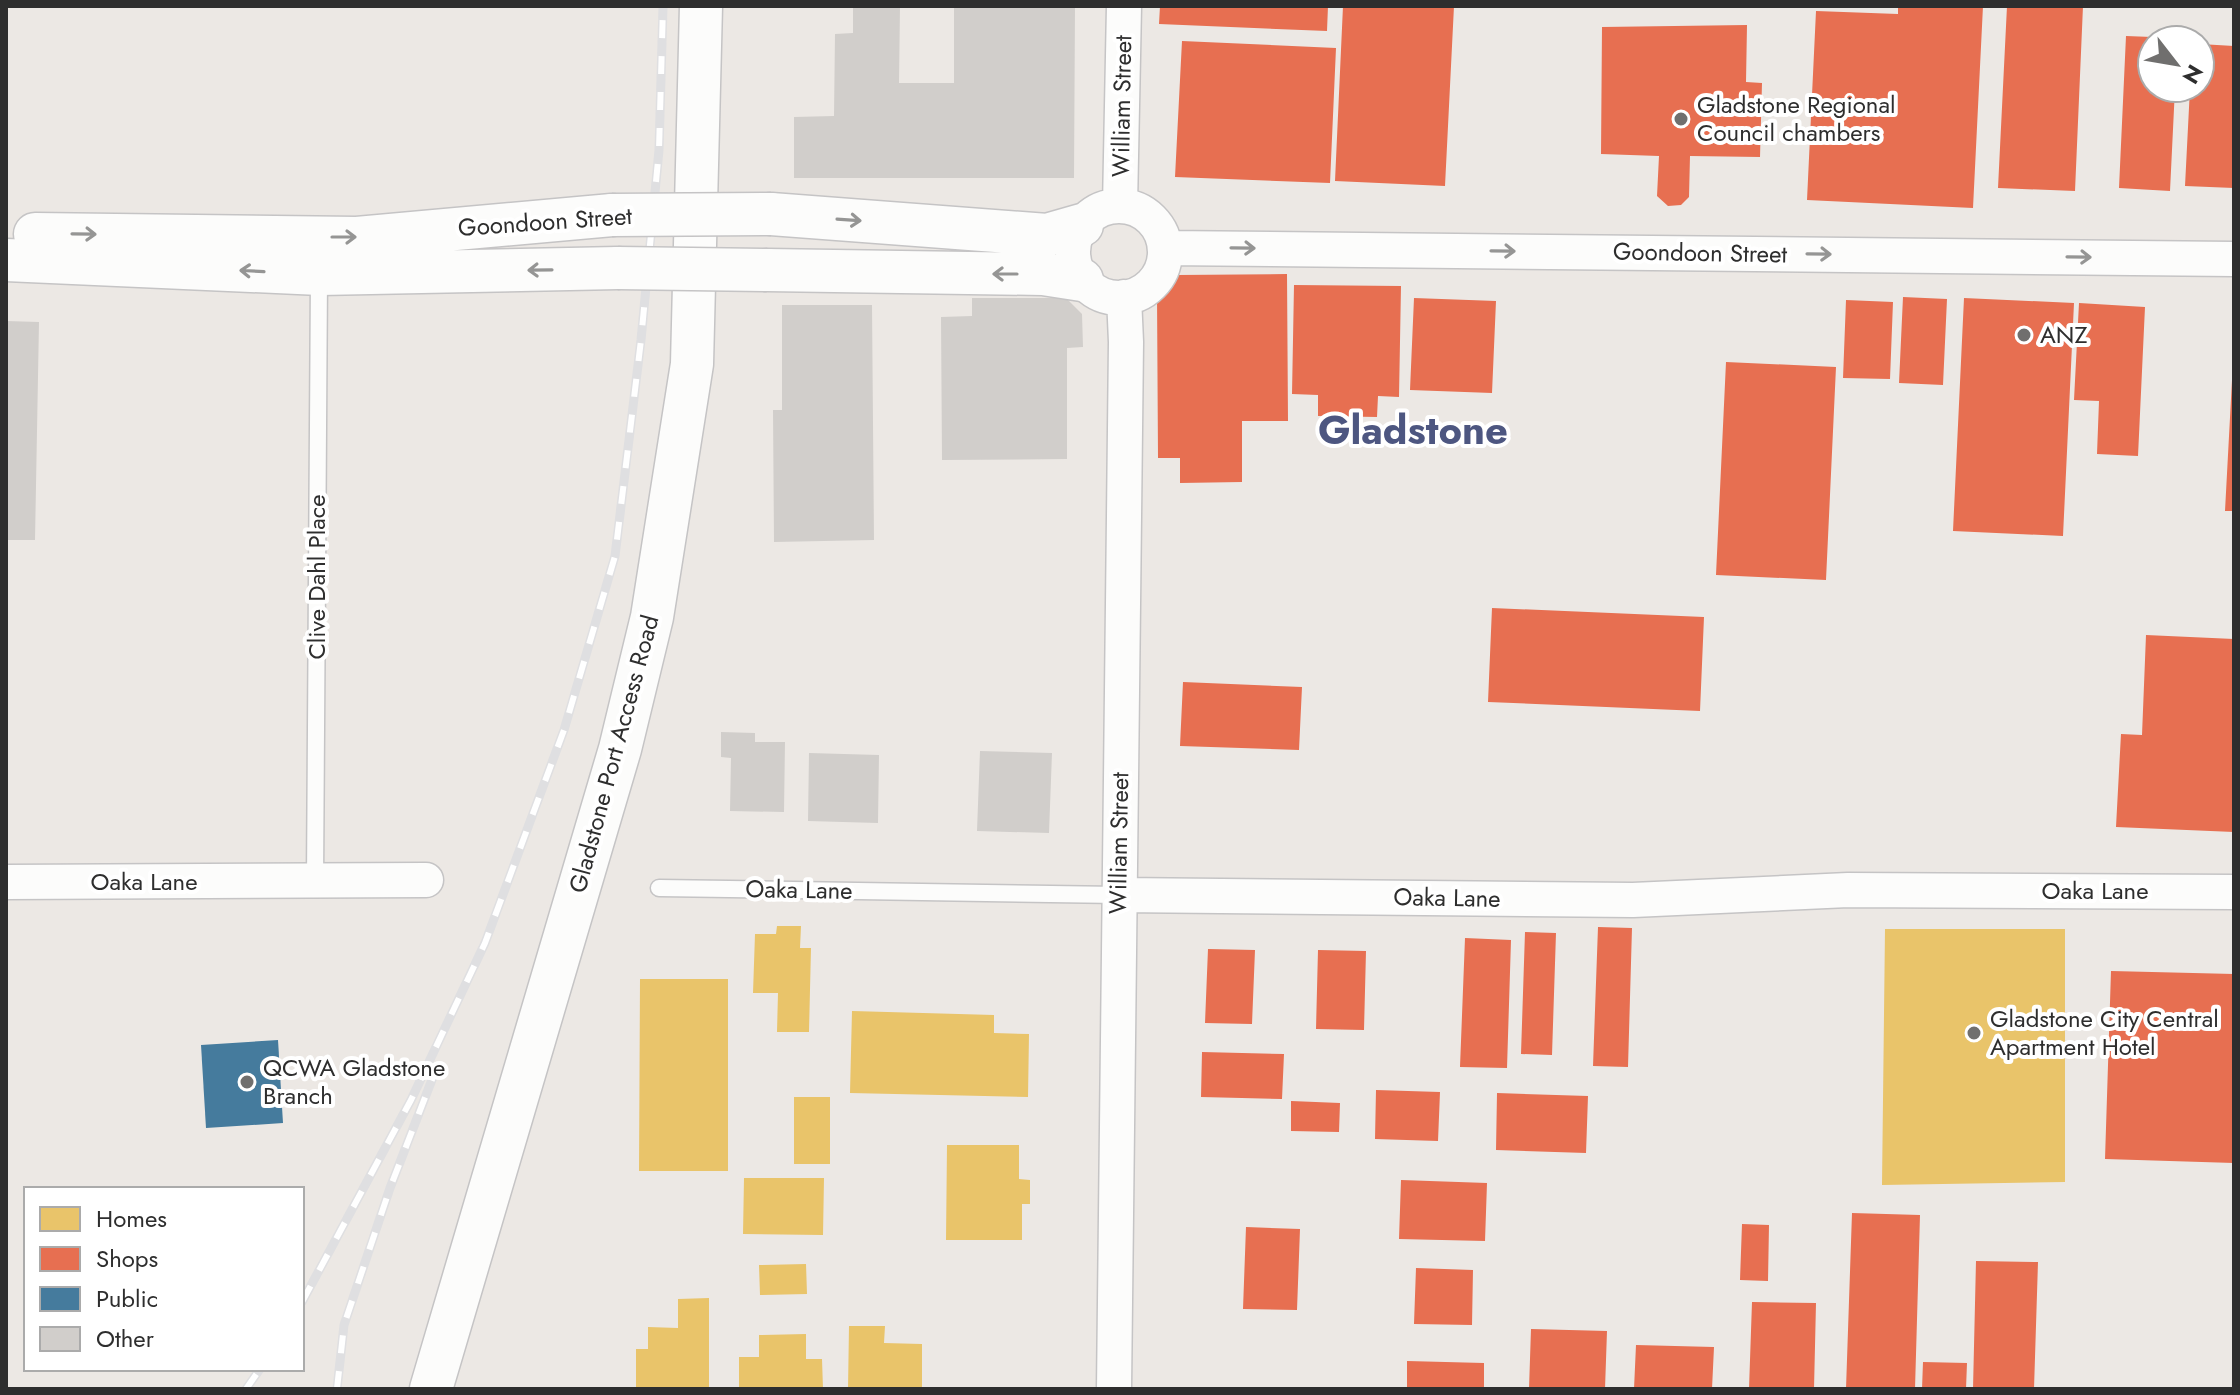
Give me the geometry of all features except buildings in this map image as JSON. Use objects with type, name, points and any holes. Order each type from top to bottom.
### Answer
[{"type":"street","name":"Gladstone Port Access Road","points":[[431,1389],[620,749],[656,587],[692,364],[701,6]]},
{"type":"street","name":"William Street","points":[[1120,206],[1124,6]]},
{"type":"street","points":[[1120,206],[1145,214],[1162,234],[1165,248],[1159,275],[1150,287],[1124,297],[1101,294],[1082,280],[1073,252],[1082,225],[1105,208],[1120,206]]},
{"type":"street","name":"Goondoon Street","points":[[6,233],[357,238],[612,215],[771,214],[1047,235],[1082,225]]},
{"type":"street","name":"Goondoon Street","points":[[1165,248],[2234,259]]},
{"type":"street","name":"Goondoon Street","points":[[6,260],[320,274],[618,268],[1043,274],[1082,280]]},
{"type":"street","name":"William Street","points":[[1114,1389],[1126,342],[1124,297]]},
{"type":"street","name":"Oaka Lane","points":[[6,882],[426,880]]},
{"type":"street","name":"Oaka Lane","points":[[1119,895],[1633,900],[1848,890],[2234,892]]},
{"type":"lane","name":"Clive Dahl Place","points":[[315,881],[320,274]]},
{"type":"lane","name":"Oaka Lane","points":[[659,888],[1119,895]]},
{"type":"railway","points":[[304,1298],[411,1100],[485,943],[564,730],[615,556],[641,340],[659,150],[663,6]]},
{"type":"railway","points":[[337,1389],[344,1325],[390,1188],[433,1077]]},
{"type":"railway","points":[[246,1389],[259,1371]]},
{"type":"place","name":"Gladstone Regional Council chambers","points":[[1681,119]]},
{"type":"place","name":"ANZ","points":[[2024,335]]},
{"type":"place","name":"Gladstone City Central Apartment Hotel","points":[[1974,1033]]},
{"type":"place","name":"QCWA Gladstone Branch","points":[[247,1082]]},
{"type":"district","name":"Gladstone","points":[[1413,430]]}]
